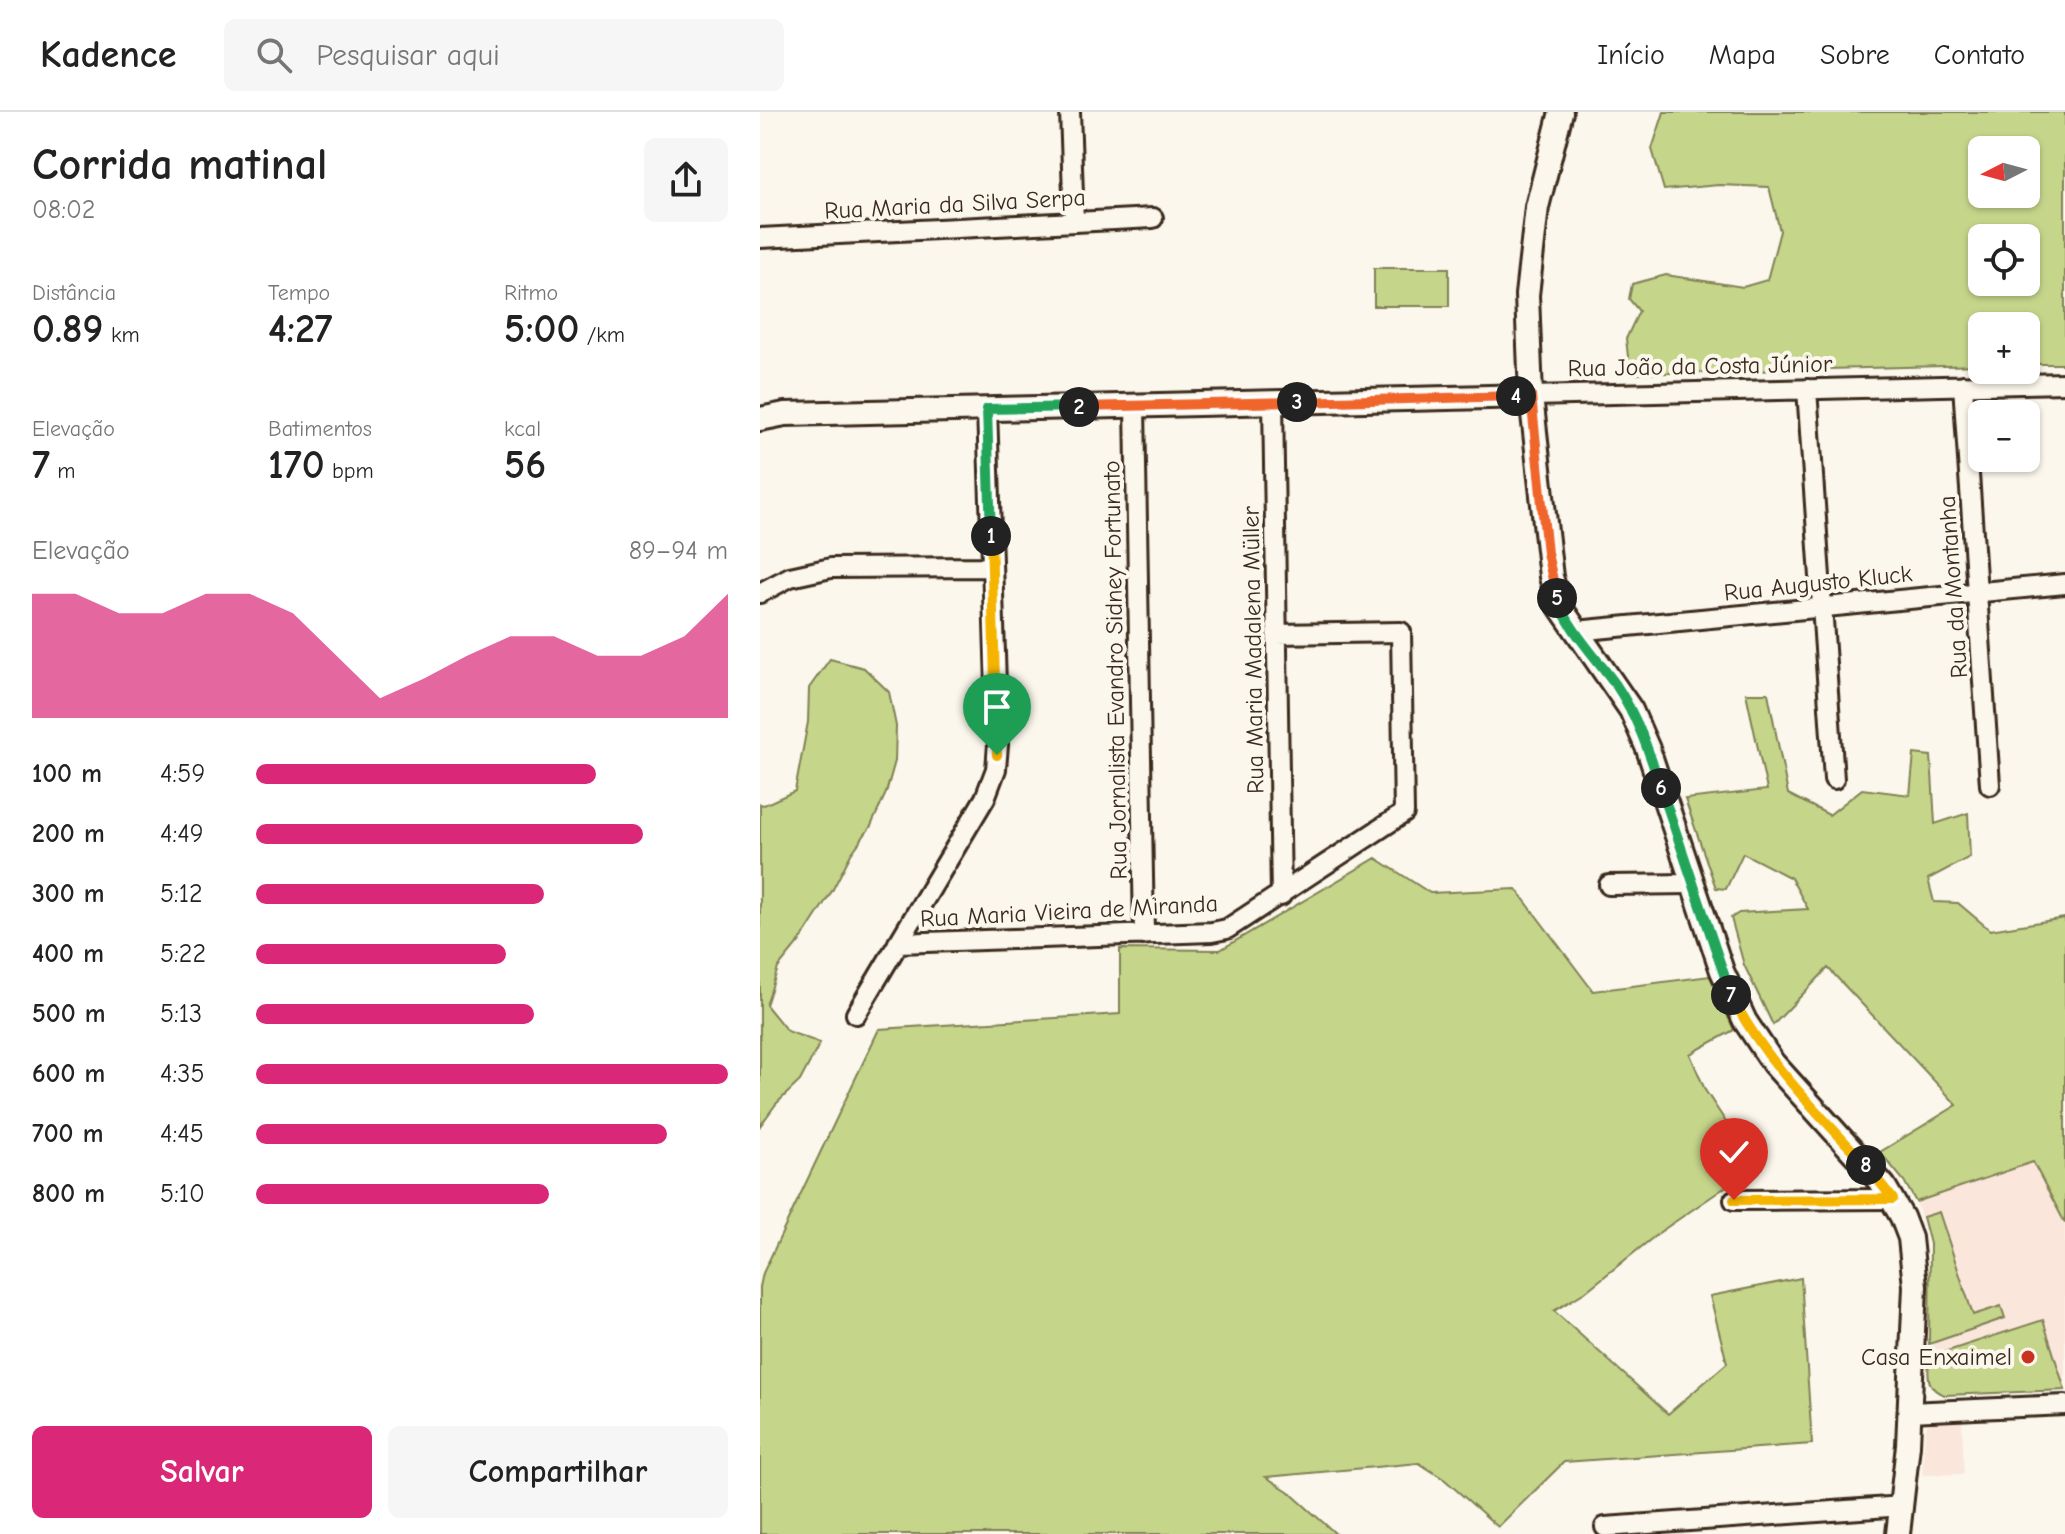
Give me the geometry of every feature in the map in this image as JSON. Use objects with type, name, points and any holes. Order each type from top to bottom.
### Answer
[{"type":"main road","points":[[1561,112],[1537,207],[1527,295],[1531,396],[1551,577],[1560,607],[1631,710],[1648,749],[1732,996],[1760,1045],[1893,1199],[1910,1238],[1914,1263],[1909,1412],[1903,1506],[1898,1534]]},
{"type":"main road","name":"Rua João da Costa Júnior","points":[[760,419],[785,414],[1531,396]]},
{"type":"street","points":[[1070,112],[1074,222]]},
{"type":"street","name":"Rua Maria da Silva Serpa","points":[[760,238],[1153,218]]},
{"type":"street","name":"Rua João da Costa Júnior","points":[[1531,396],[2065,383]]},
{"type":"street","name":"Rua da Montanha","points":[[1963,385],[1990,785]]},
{"type":"street","points":[[1807,389],[1834,779]]},
{"type":"street","name":"Rua Maria Madalena Müller","points":[[1273,402],[1281,896]]},
{"type":"street","name":"Rua Jornalista Evandro Sidney Fortunato","points":[[1135,406],[1144,935]]},
{"type":"street","points":[[856,1014],[976,815],[996,769],[998,745],[987,409]]},
{"type":"street","points":[[760,593],[790,577],[831,568],[992,567]]},
{"type":"street","name":"Rua Augusto Kluck","points":[[1576,631],[2065,584]]},
{"type":"street","name":"Rua Maria Vieira de Miranda","points":[[898,943],[1144,935],[1227,929],[1404,813],[1401,632],[1276,634]]},
{"type":"street","points":[[1609,885],[1692,884]]},
{"type":"street","points":[[1734,1200],[1893,1199]]},
{"type":"street","points":[[1909,1412],[2065,1405]]},
{"type":"street","points":[[1605,1527],[1903,1506]]},
{"type":"shaded area","points":[[2033,1162],[2065,1223],[2065,1390],[1939,1394],[1930,1385],[1928,1377],[1930,1244],[1916,1202]]},
{"type":"shaded area","points":[[1962,1421],[1964,1474],[1922,1475],[1928,1424]]},
{"type":"green space","points":[[1664,112],[2065,112],[2065,364],[2040,364],[2040,312],[1968,312],[1968,365],[1630,374],[1626,339],[1639,311],[1629,299],[1632,284],[1666,275],[1743,287],[1767,280],[1780,231],[1769,187],[1719,185],[1664,190],[1652,149]]},
{"type":"green space","points":[[1374,268],[1449,268],[1449,306],[1374,306]]},
{"type":"green space","points":[[830,659],[864,668],[889,692],[896,726],[895,761],[886,793],[871,826],[800,941],[778,968],[766,1005],[787,1031],[820,1043],[800,1081],[776,1104],[760,1126],[760,804],[795,791],[808,722],[809,688]]},
{"type":"green space","points":[[1746,693],[1768,693],[1788,794],[1829,815],[1862,789],[1910,795],[1914,754],[1931,756],[1935,824],[1968,813],[1970,857],[1928,879],[1934,902],[1958,903],[1990,930],[2065,918],[2065,1223],[2033,1162],[1916,1202],[1904,1181],[1880,1152],[1957,1105],[1828,968],[1773,1025],[1744,965],[1731,918],[1739,913],[1808,909],[1791,878],[1743,853],[1726,889],[1716,888],[1685,799],[1767,790]]},
{"type":"green space","points":[[1376,858],[1430,893],[1516,889],[1593,991],[1710,976],[1734,1030],[1690,1054],[1705,1090],[1756,1168],[1660,1232],[1585,1292],[1554,1311],[1668,1414],[1727,1363],[1710,1296],[1801,1278],[1812,1444],[1564,1462],[1498,1527],[1445,1480],[1419,1463],[1266,1477],[1288,1491],[1336,1534],[760,1534],[760,1287],[763,1273],[879,1029],[1120,1014],[1120,949],[1220,950]]},
{"type":"green space","points":[[1939,1212],[1973,1315],[2001,1306],[2005,1318],[1929,1344],[1930,1244],[1923,1217]]},
{"type":"green space","points":[[2043,1320],[2065,1390],[1945,1395],[1931,1385],[1929,1357]]},
{"type":"place","name":"Casa Enxaimel","points":[[2028,1357]]},
{"type":"route","points":[[997,755],[987,409],[1531,396],[1547,553],[1555,593],[1560,607],[1631,710],[1648,749],[1732,996],[1773,1063],[1893,1199],[1734,1200]]}]
